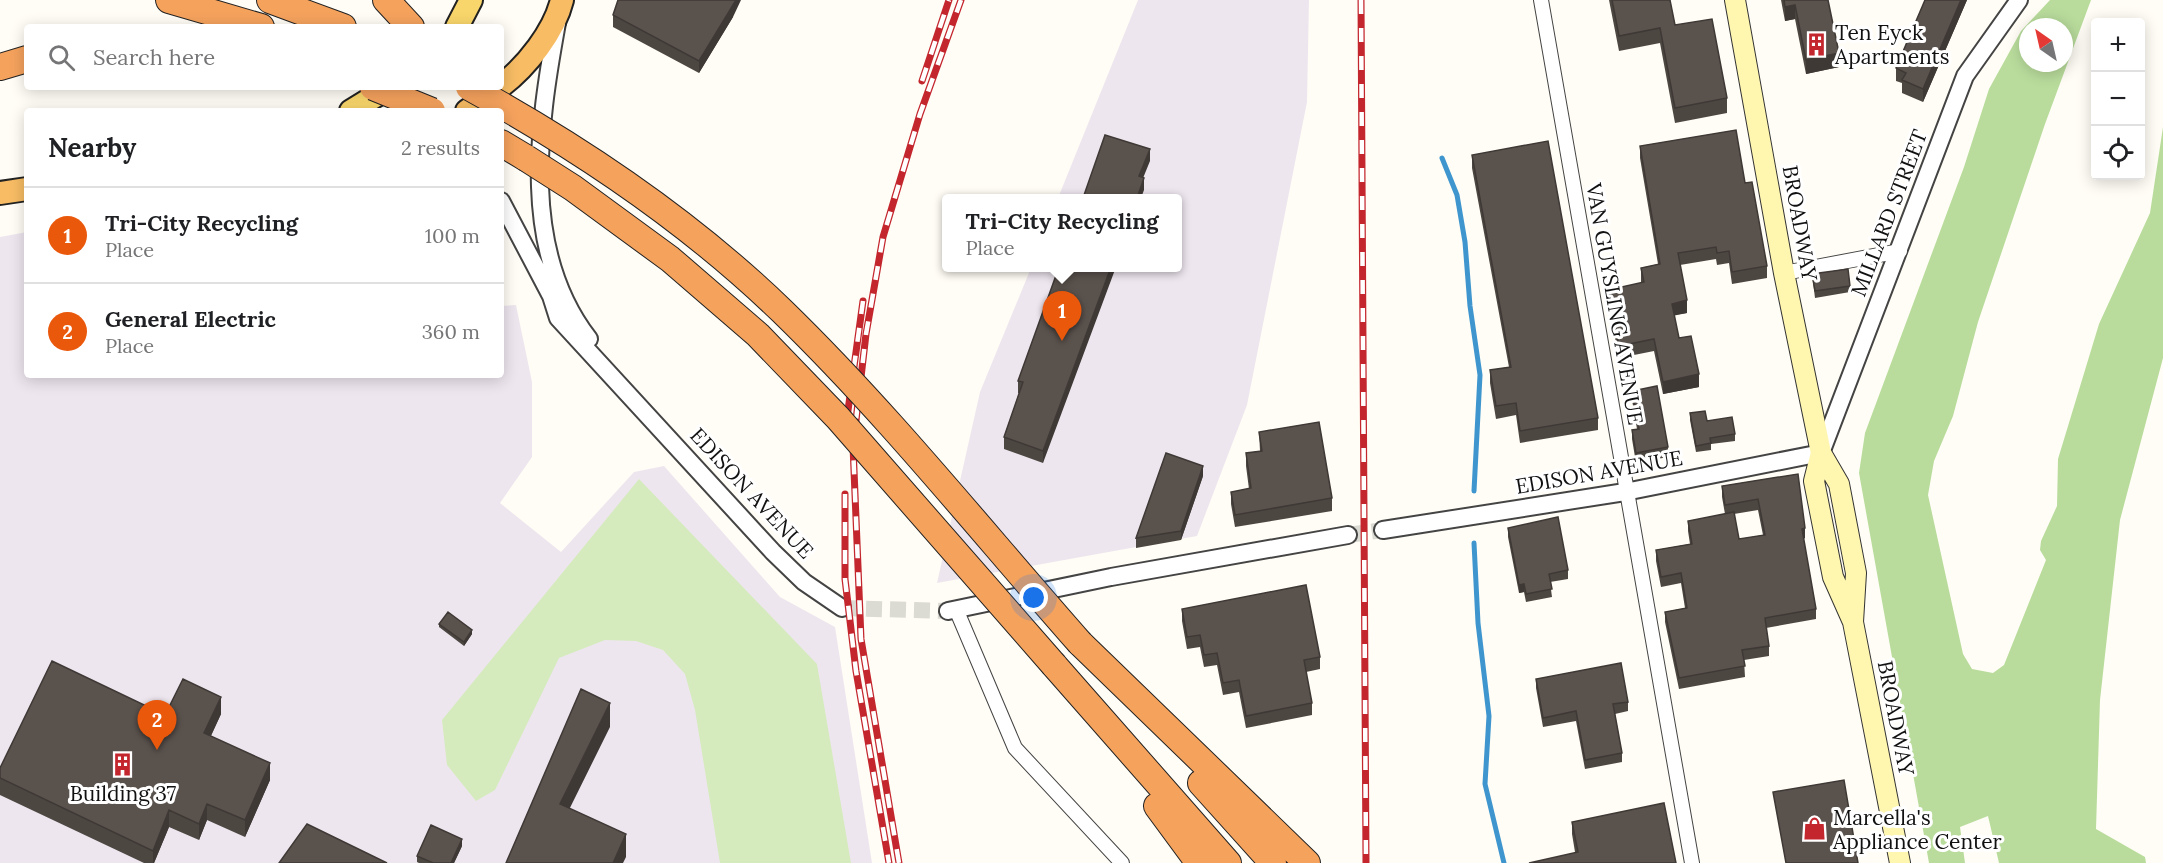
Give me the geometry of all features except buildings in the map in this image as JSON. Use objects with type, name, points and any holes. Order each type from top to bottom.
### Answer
[{"type":"highway","points":[[169,0],[251,24]]},
{"type":"highway","points":[[270,0],[335,24]]},
{"type":"highway","points":[[386,0],[407,24]]},
{"type":"highway","points":[[504,84],[527,61],[562,4]]},
{"type":"highway","points":[[0,67],[24,60]]},
{"type":"highway","points":[[380,90],[425,108]]},
{"type":"highway","points":[[407,90],[440,108]]},
{"type":"highway","points":[[474,90],[592,160],[675,220],[781,310],[863,395],[1273,863]]},
{"type":"highway","points":[[493,90],[543,129]]},
{"type":"highway","points":[[471,108],[497,90]]},
{"type":"highway","points":[[504,145],[623,223],[706,288],[758,335],[838,418],[1228,863]]},
{"type":"highway","points":[[0,192],[24,189]]},
{"type":"highway","points":[[1080,643],[1307,863]]},
{"type":"highway","points":[[1054,665],[1199,863]]},
{"type":"main road","points":[[459,24],[471,0]]},
{"type":"main road","name":"BROADWAY","points":[[1735,0],[1784,273],[1821,453],[1839,484],[1856,573],[1853,622],[1898,861]]},
{"type":"main road","points":[[356,108],[385,90]]},
{"type":"street","name":"VAN GUYSLING AVENUE","points":[[1541,0],[1625,492],[1692,863]]},
{"type":"street","name":"MILLARD STREET","points":[[1821,453],[1965,76],[2019,0]]},
{"type":"street","name":"EDISON AVENUE","points":[[562,4],[544,91],[539,142],[548,251],[559,291],[580,328],[636,399]]},
{"type":"street","name":"EDISON AVENUE","points":[[504,207],[551,296],[558,318],[636,399],[773,552],[804,582],[842,608]]},
{"type":"street","points":[[1784,273],[1900,251]]},
{"type":"street","name":"EDISON AVENUE","points":[[1383,530],[1625,492],[1821,453]]},
{"type":"street","points":[[1122,863],[1015,748],[952,610],[1111,577],[1348,535]]},
{"type":"shaded area","points":[[1138,0],[1309,0],[1307,102],[1247,405],[1197,536],[937,583],[980,392],[1029,272],[1182,272],[1182,194],[1060,194]]},
{"type":"shaded area","points":[[24,233],[24,378],[504,378],[504,306],[516,305],[532,382],[532,457],[500,503],[561,552],[634,472],[664,466],[780,597],[835,627],[872,863],[0,863],[0,237]]},
{"type":"green space","points":[[2050,0],[2091,0],[2073,49],[2073,18],[2033,18]]},
{"type":"green space","points":[[2019,35],[2019,72],[2064,72],[1978,322],[1953,416],[1934,461],[1928,495],[1963,654],[1972,669],[1993,673],[2004,665],[2046,560],[2040,550],[2041,541],[2057,506],[2058,459],[2099,324],[2150,213],[2163,127],[2163,358],[2120,520],[2100,700],[2096,829],[2145,857],[2146,863],[1999,863],[1988,816],[1960,827],[1965,863],[1929,863],[1859,473],[1865,433],[1964,167],[1989,89]]},
{"type":"green space","points":[[639,479],[817,664],[851,863],[720,863],[695,710],[685,674],[663,650],[636,641],[605,640],[559,658],[495,790],[476,801],[447,765],[442,720]]},
{"type":"waterway","points":[[1442,158],[1457,195],[1465,242],[1470,306],[1480,375],[1474,491]]},
{"type":"waterway","points":[[1474,543],[1478,623],[1489,716],[1485,784],[1504,863]]},
{"type":"tunnel","points":[[1348,535],[1383,530]]},
{"type":"tunnel","points":[[842,608],[948,611]]},
{"type":"railway","points":[[922,81],[949,0]]},
{"type":"railway","points":[[899,863],[861,639],[853,446],[866,334],[883,237],[920,114],[961,0]]},
{"type":"railway","points":[[1361,0],[1366,863]]},
{"type":"railway","points":[[846,425],[863,301]]},
{"type":"railway","points":[[845,494],[845,579],[856,671],[889,863]]},
{"type":"place","name":"Ten Eyck Apartments","points":[[1817,44]]},
{"type":"place","name":"Tri-City Recycling","points":[[1062,341]]},
{"type":"place","name":"General Electric","points":[[157,750]]},
{"type":"place","name":"Building 37","points":[[123,765]]},
{"type":"place","name":"Marcella's Appliance Center","points":[[1815,829]]}]
